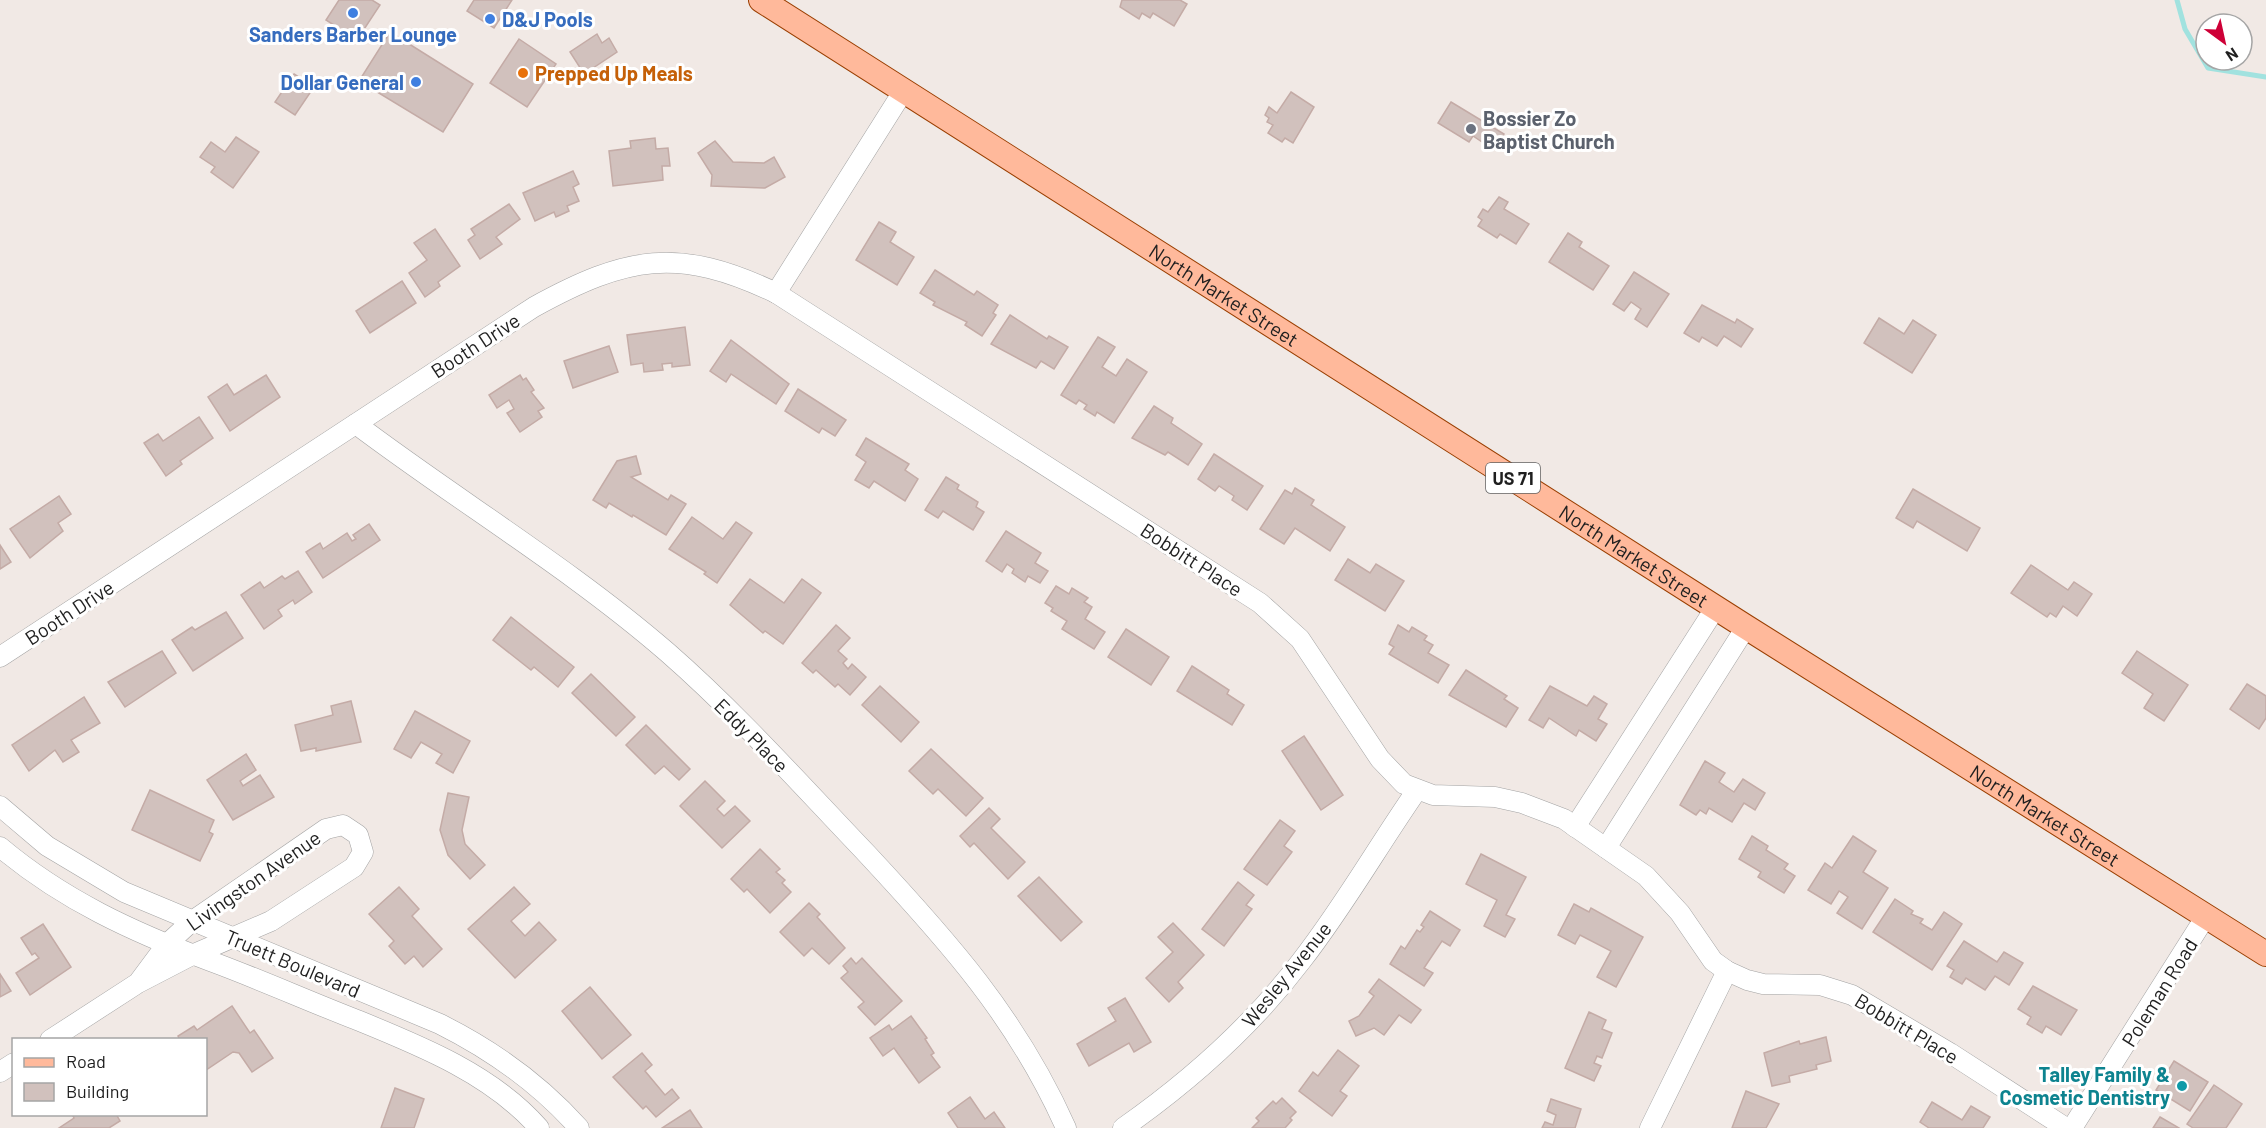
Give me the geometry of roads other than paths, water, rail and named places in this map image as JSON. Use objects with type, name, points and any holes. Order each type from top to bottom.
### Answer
[{"type":"main road","name":"North Market Street","points":[[761,0],[1746,627],[2266,954]]},
{"type":"street","points":[[776,293],[904,90]]},
{"type":"street","name":"Booth Drive","points":[[0,657],[534,307],[574,284],[632,264],[682,262],[722,270],[776,293]]},
{"type":"street","name":"Bobbitt Place","points":[[776,293],[1274,614],[1300,639],[1392,774],[1417,790],[1448,797],[1495,797],[1522,802],[1564,819],[1660,890],[1680,913],[1699,945],[1713,961],[1727,971],[1763,984],[1820,986],[1852,995],[1950,1053],[2066,1128]]},
{"type":"street","name":"Eddy Place","points":[[356,424],[613,608],[667,653],[718,701],[796,779],[945,938],[987,992],[1024,1048],[1066,1128]]},
{"type":"street","points":[[1575,827],[1716,607]]},
{"type":"street","points":[[1606,848],[1746,627]]},
{"type":"street","name":"Wesley Avenue","points":[[1123,1128],[1193,1075],[1266,1004],[1335,915],[1417,790]]},
{"type":"street","name":"Truett Boulevard","points":[[0,806],[47,846],[84,871],[124,892],[191,922],[440,1024],[477,1042],[522,1073],[560,1107],[579,1128]]},
{"type":"street","name":"Livingston Avenue","points":[[53,1038],[138,982],[192,955],[234,939],[271,921],[354,867],[363,852],[358,835],[343,825],[326,829],[191,922],[166,944],[138,982]]},
{"type":"street","name":"Truett Boulevard","points":[[0,847],[78,903],[106,918],[192,955],[384,1031],[441,1058],[493,1088],[534,1127]]},
{"type":"street","name":"Poleman Road","points":[[2072,1128],[2206,916]]},
{"type":"street","points":[[1650,1128],[1727,971]]},
{"type":"street","points":[[534,1127],[560,1107]]},
{"type":"waterway","points":[[2177,0],[2185,29],[2208,68],[2266,77]]},
{"type":"place","name":"Sanders Barber Lounge","points":[[353,13]]},
{"type":"place","name":"D&J Pools","points":[[490,19]]},
{"type":"place","name":"Prepped Up Meals","points":[[523,73]]},
{"type":"place","name":"Dollar General","points":[[416,82]]},
{"type":"place","name":"Bossier Zo Baptist Church","points":[[1471,129]]},
{"type":"place","name":"Talley Family & Cosmetic Dentistry","points":[[2182,1086]]}]
